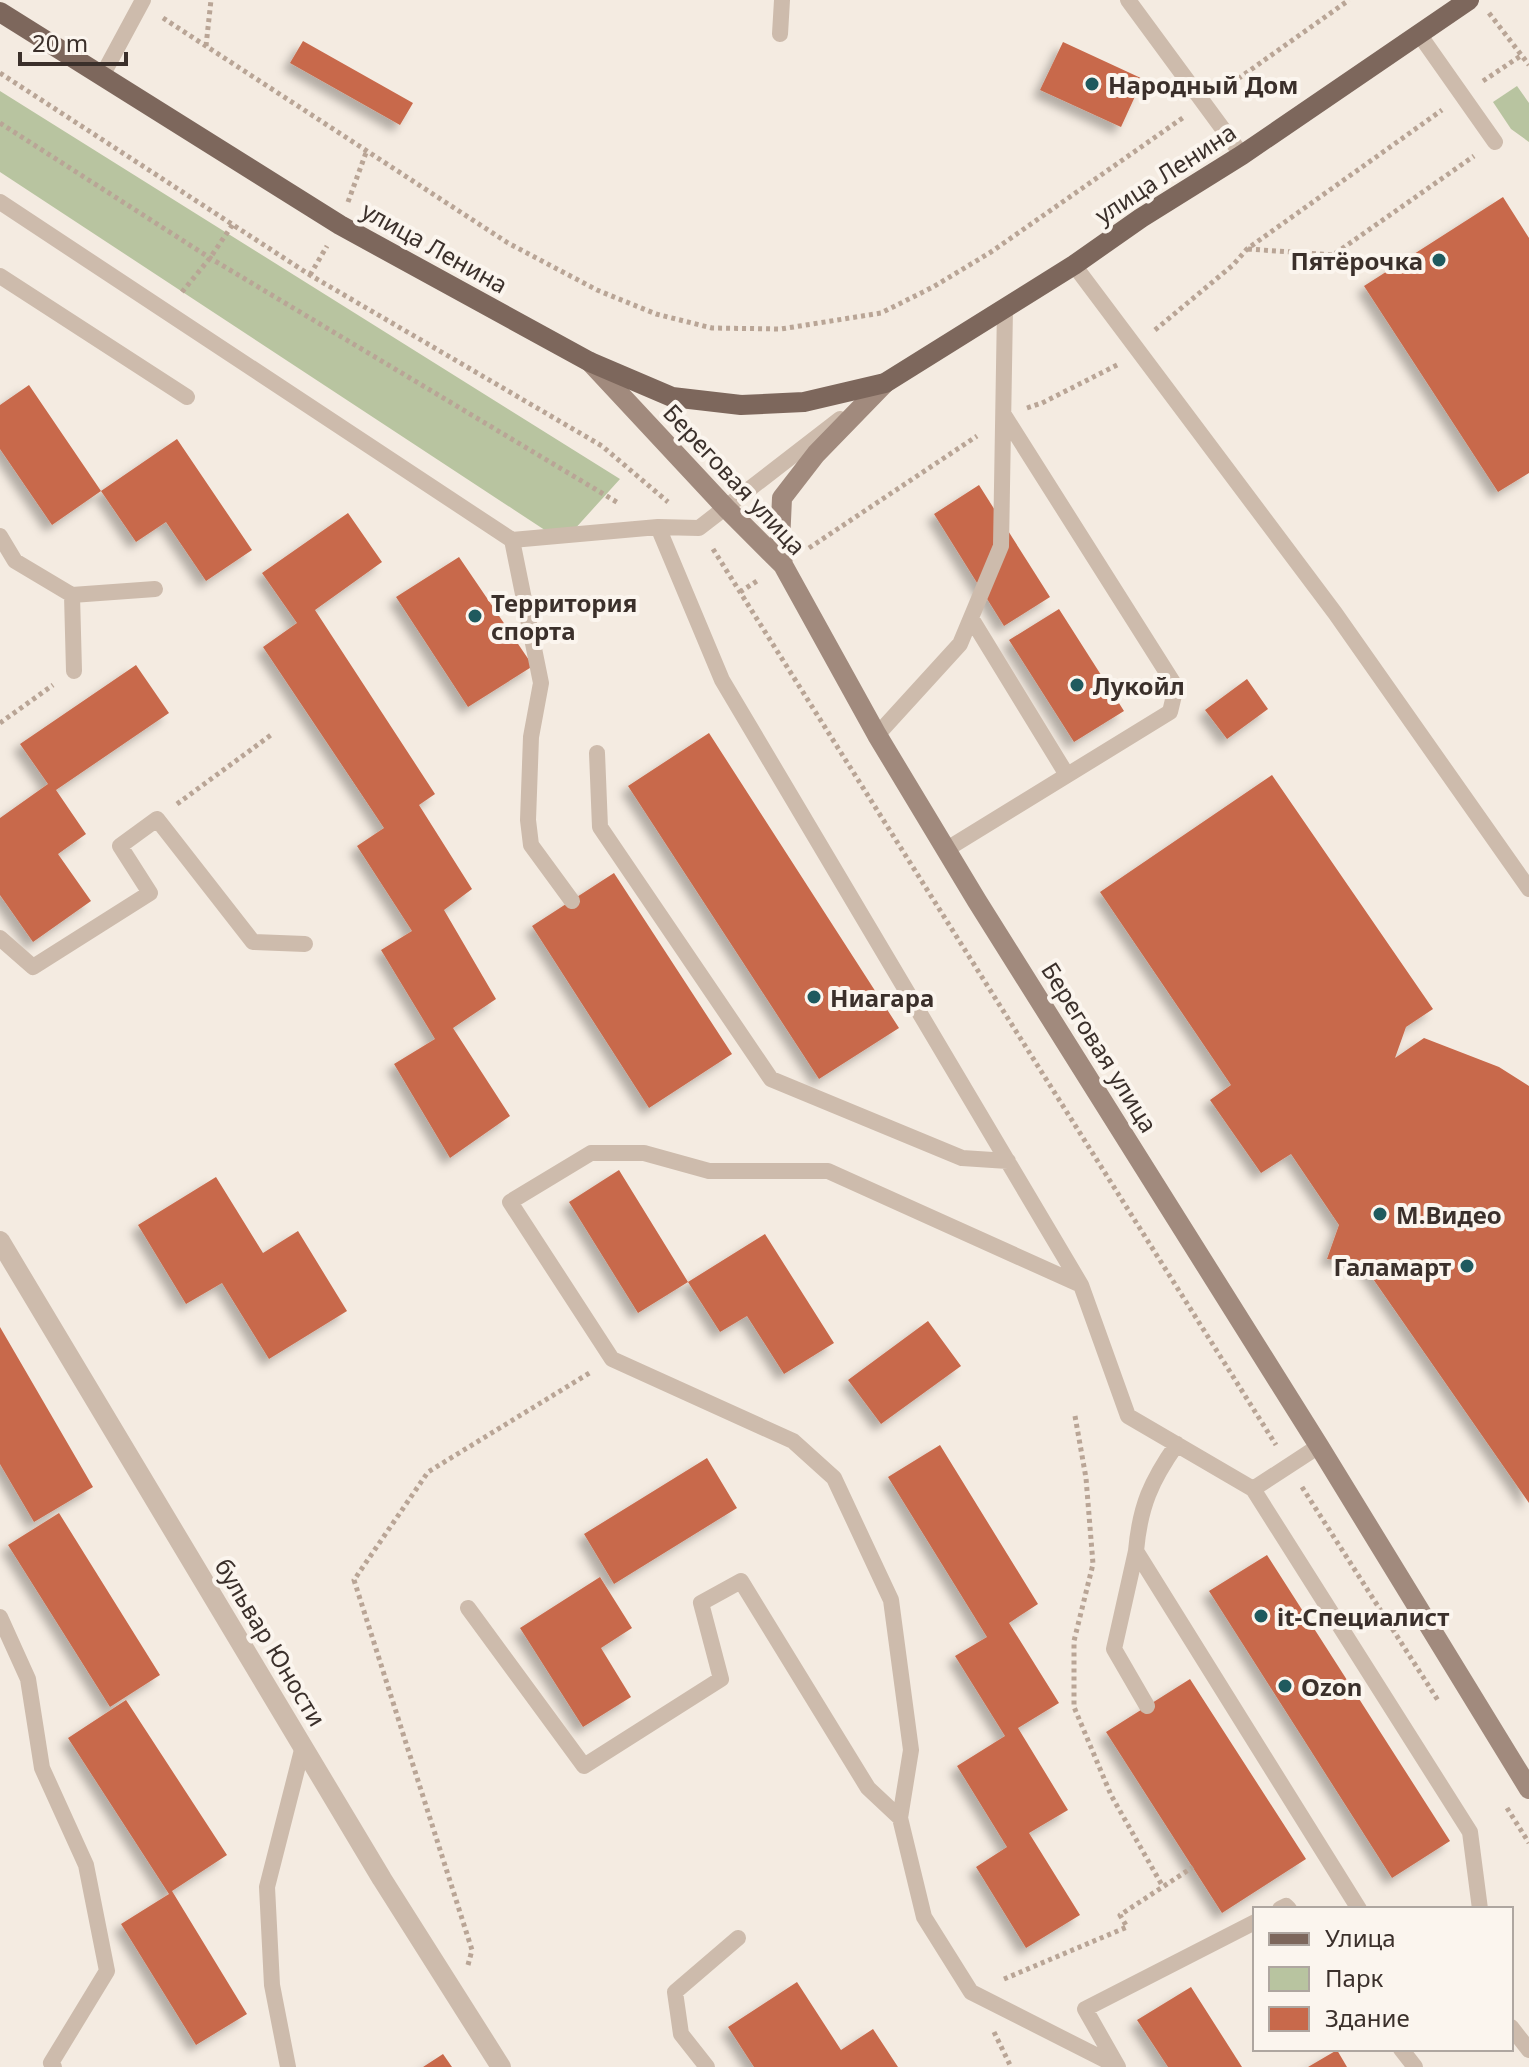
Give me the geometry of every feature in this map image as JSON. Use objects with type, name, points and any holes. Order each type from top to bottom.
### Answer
[{"type":"main road","name":"улица Ленина","points":[[783,565],[780,543],[782,498],[816,454],[885,383],[1242,155],[1469,0]]},
{"type":"main road","name":"улица Ленина","points":[[0,12],[340,225],[590,362],[672,397],[741,405],[804,402],[885,383]]},
{"type":"main road","name":"Береговая улица","points":[[590,362],[783,565],[877,735],[1529,1789]]},
{"type":"street","name":"бульвар Юности","points":[[0,1241],[303,1746],[501,2067]]},
{"type":"lane","points":[[780,34],[782,0]]},
{"type":"lane","points":[[1128,0],[1242,155]]},
{"type":"lane","points":[[102,76],[142,2]]},
{"type":"lane","points":[[1419,34],[1495,142]]},
{"type":"lane","points":[[0,202],[512,540],[658,527],[699,528],[885,383]]},
{"type":"lane","points":[[1074,265],[1335,613],[1529,889]]},
{"type":"lane","points":[[0,276],[187,397]]},
{"type":"lane","points":[[877,735],[960,644],[1001,546],[1005,308]]},
{"type":"lane","points":[[947,849],[1170,712],[1176,687],[1004,415]]},
{"type":"lane","points":[[658,527],[722,680],[1081,1285],[1128,1416],[1253,1489],[1470,1832],[1480,1907]]},
{"type":"lane","points":[[0,536],[15,561],[72,595],[155,589]]},
{"type":"lane","points":[[512,540],[541,683],[531,737],[528,820],[531,845],[572,901]]},
{"type":"lane","points":[[72,595],[74,671]]},
{"type":"lane","points":[[971,618],[1067,775]]},
{"type":"lane","points":[[597,753],[600,827],[771,1079],[962,1158],[1008,1161]]},
{"type":"lane","points":[[0,938],[33,967],[150,893],[120,846],[157,819],[253,942],[305,944]]},
{"type":"lane","points":[[1081,1285],[828,1171],[709,1171],[644,1153],[591,1153],[510,1202],[612,1359],[793,1441],[834,1478],[891,1600],[911,1750],[900,1818],[924,1917],[971,1992],[1117,2066]]},
{"type":"lane","points":[[1147,1706],[1114,1649],[1136,1551],[1139,1518],[1158,1471],[1177,1444]]},
{"type":"lane","points":[[1253,1489],[1319,1446]]},
{"type":"lane","points":[[1136,1551],[1358,1907]]},
{"type":"lane","points":[[468,1608],[584,1766],[721,1679],[701,1603],[741,1581],[868,1788],[900,1818]]},
{"type":"lane","points":[[0,1617],[28,1679],[42,1768],[86,1865],[107,1971],[51,2063],[54,2067]]},
{"type":"lane","points":[[288,2067],[272,1985],[267,1887],[303,1746]]},
{"type":"lane","points":[[1117,2066],[1085,2009],[1253,1923]]},
{"type":"lane","points":[[707,2067],[681,2034],[675,1992],[738,1938]]},
{"type":"lane","points":[[1513,2030],[1529,2050]]},
{"type":"lane","points":[[1403,2051],[1415,2067]]},
{"type":"path","points":[[206,46],[211,0]]},
{"type":"path","points":[[142,2],[508,243],[597,290],[656,314],[712,328],[781,329],[881,313],[933,287],[991,252],[1349,0]]},
{"type":"path","points":[[1487,11],[1529,65]]},
{"type":"path","points":[[1495,142],[1333,255],[1247,249],[1522,55]]},
{"type":"path","points":[[0,73],[310,275],[602,446],[699,528],[1443,1708]]},
{"type":"path","points":[[0,123],[210,258],[658,527]]},
{"type":"path","points":[[180,295],[233,224]]},
{"type":"path","points":[[0,723],[74,671]]},
{"type":"path","points":[[157,819],[271,735]]},
{"type":"path","points":[[459,2002],[472,1950],[354,1580],[428,1472],[612,1359]]},
{"type":"path","points":[[1503,1802],[1529,1843]]},
{"type":"path","points":[[1011,2067],[971,1992],[1127,1927],[1120,1915],[1193,1867]]},
{"type":"green space","points":[[1517,86],[1529,103],[1529,142],[1511,129],[1493,102]]},
{"type":"green space","points":[[0,91],[620,479],[563,542],[0,172]]},
{"type":"building","points":[[303,41],[413,103],[400,125],[290,63]]},
{"type":"building","name":"Народный Дом","points":[[1063,42],[1143,79],[1121,127],[1040,90]]},
{"type":"building","points":[[1503,197],[1529,238],[1529,473],[1498,492],[1364,286]]},
{"type":"building","points":[[29,385],[101,491],[52,525],[0,449],[0,405]]},
{"type":"building","points":[[177,439],[252,550],[206,581],[166,522],[136,542],[101,491]]},
{"type":"building","points":[[979,485],[1050,597],[1004,626],[934,514]]},
{"type":"building","points":[[348,513],[382,562],[315,610],[435,794],[419,805],[472,889],[444,910],[496,999],[453,1028],[510,1116],[450,1158],[394,1064],[435,1039],[381,950],[412,931],[357,846],[384,828],[263,647],[297,623],[262,573]]},
{"type":"building","points":[[459,557],[533,666],[468,707],[396,597]]},
{"type":"building","points":[[1059,609],[1124,711],[1074,742],[1009,640]]},
{"type":"building","points":[[136,665],[169,713],[56,790],[86,834],[58,854],[91,901],[33,942],[0,895],[0,818],[48,784],[20,744]]},
{"type":"building","points":[[1247,679],[1268,709],[1227,739],[1205,710]]},
{"type":"building","points":[[709,733],[899,1028],[819,1079],[628,786]]},
{"type":"building","points":[[1272,775],[1433,1009],[1406,1027],[1395,1058],[1424,1038],[1499,1067],[1529,1086],[1529,1503],[1362,1263],[1327,1259],[1339,1225],[1291,1154],[1261,1173],[1210,1100],[1231,1085],[1100,892]]},
{"type":"building","points":[[614,873],[732,1054],[649,1108],[532,926]]},
{"type":"building","points":[[619,1170],[688,1282],[638,1313],[569,1202]]},
{"type":"building","points":[[216,1177],[263,1253],[298,1231],[347,1311],[269,1359],[222,1283],[186,1304],[138,1225]]},
{"type":"building","points":[[765,1234],[834,1343],[784,1374],[747,1316],[720,1332],[688,1282]]},
{"type":"building","points":[[928,1321],[961,1366],[881,1424],[848,1380]]},
{"type":"building","points":[[0,1327],[93,1487],[34,1522],[0,1464]]},
{"type":"building","points":[[940,1445],[1038,1604],[1009,1623],[1059,1703],[1018,1728],[1068,1810],[1029,1833],[1080,1915],[1026,1948],[976,1867],[1007,1847],[957,1766],[1005,1736],[955,1656],[987,1637],[888,1477]]},
{"type":"building","points":[[707,1458],[737,1508],[614,1584],[584,1534]]},
{"type":"building","points":[[59,1513],[160,1675],[110,1707],[8,1545]]},
{"type":"building","points":[[1267,1555],[1450,1841],[1392,1878],[1209,1591]]},
{"type":"building","points":[[600,1577],[632,1628],[601,1648],[631,1697],[583,1727],[520,1628]]},
{"type":"building","points":[[1190,1679],[1306,1859],[1222,1913],[1106,1732]]},
{"type":"building","points":[[126,1700],[227,1855],[172,1891],[247,2014],[196,2045],[121,1924],[169,1894],[68,1738]]},
{"type":"building","points":[[797,1982],[841,2050],[873,2029],[898,2067],[754,2067],[728,2027]]},
{"type":"building","points":[[1191,1987],[1242,2067],[1168,2067],[1137,2020]]},
{"type":"building","points":[[1338,2051],[1347,2067],[1308,2067]]},
{"type":"building","points":[[443,2054],[452,2067],[423,2067]]},
{"type":"place","name":"Народный Дом","points":[[1092,84]]},
{"type":"place","name":"Пятёрочка","points":[[1439,260]]},
{"type":"place","name":"Территория спорта","points":[[475,616]]},
{"type":"place","name":"Лукойл","points":[[1077,685]]},
{"type":"place","name":"Ниагара","points":[[814,997]]},
{"type":"place","name":"М.Видео","points":[[1380,1214]]},
{"type":"place","name":"Галамарт","points":[[1467,1266]]},
{"type":"place","name":"it-Специалист","points":[[1261,1616]]},
{"type":"place","name":"Ozon","points":[[1285,1686]]}]
